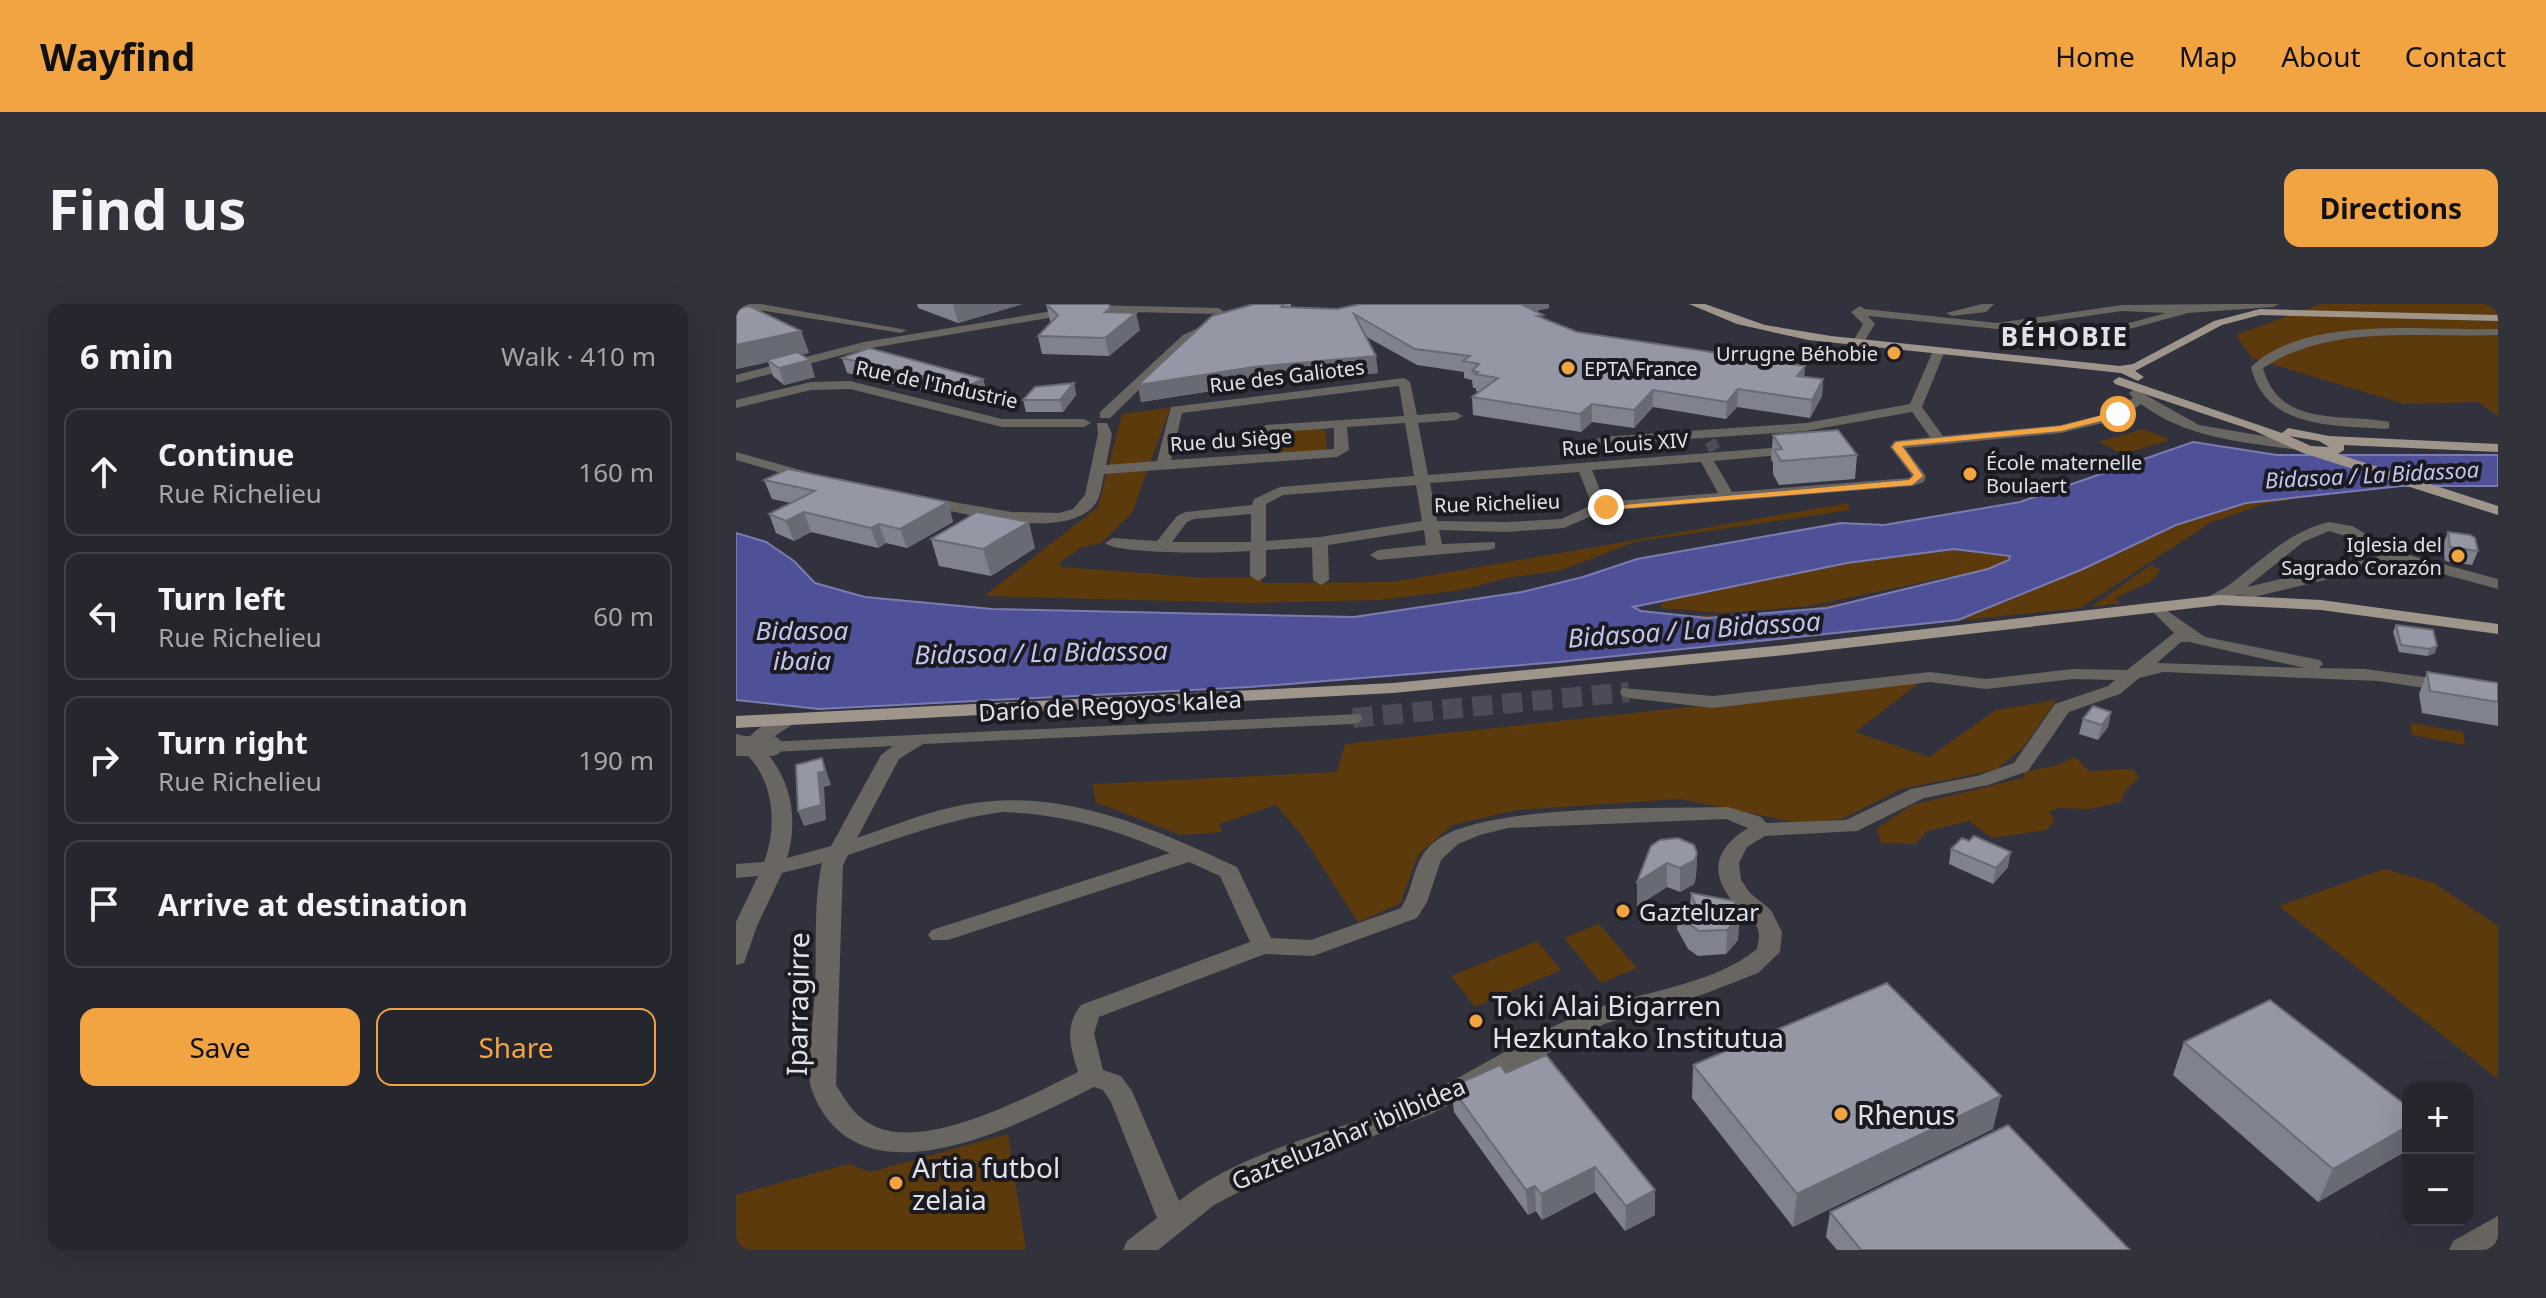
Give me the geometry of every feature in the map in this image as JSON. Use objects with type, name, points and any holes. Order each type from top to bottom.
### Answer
[{"type":"main road","points":[[1695,304],[1766,331],[2084,368],[2123,376],[2303,444],[2337,449],[2363,444],[2498,448]]},
{"type":"main road","points":[[2123,376],[2218,323],[2252,309],[2498,318]]},
{"type":"main road","points":[[2123,376],[2147,362]]},
{"type":"main road","points":[[2303,444],[2337,449],[2363,466],[2498,513]]},
{"type":"main road","points":[[1974,629],[2211,601],[2260,602],[2498,631]]},
{"type":"main road","points":[[736,722],[1393,688],[2260,602]]},
{"type":"street","points":[[740,304],[899,335],[923,336],[1118,306],[1227,313]]},
{"type":"street","points":[[1042,304],[1066,312]]},
{"type":"street","name":"Rue de l'Industrie","points":[[737,403],[811,386],[850,385],[1002,423],[1084,423],[1090,417],[1103,420],[1187,337],[1227,313],[1253,304]]},
{"type":"street","name":"Rue de l'Industrie","points":[[1227,313],[1259,304]]},
{"type":"street","points":[[1857,308],[1972,312],[1986,309],[1988,304]]},
{"type":"street","points":[[2122,328],[2188,310],[2221,305],[2252,309],[2273,304]]},
{"type":"street","points":[[1857,308],[1869,324],[1858,343]]},
{"type":"street","points":[[1857,308],[1997,326],[2122,308],[2188,310]]},
{"type":"street","points":[[2384,425],[2313,416],[2277,404],[2260,390],[2257,367],[2294,347],[2363,335],[2498,332]]},
{"type":"street","points":[[736,379],[899,335]]},
{"type":"street","points":[[1915,407],[1938,353]]},
{"type":"street","points":[[2123,376],[2143,399],[2176,422],[2202,433],[2303,444]]},
{"type":"street","name":"Rue des Galiotes","points":[[1163,465],[1176,410],[1404,382],[1410,419]]},
{"type":"street","points":[[1265,458],[1267,399]]},
{"type":"street","name":"Rue Richelieu","points":[[1113,543],[1260,546],[1320,542],[1381,529],[1429,525],[1506,527],[1564,523],[1600,507],[1916,481],[1919,476],[1897,447],[1938,439],[2038,432],[2114,416],[2130,403],[2143,399]]},
{"type":"street","points":[[1915,407],[1938,439]]},
{"type":"street","points":[[1601,441],[1711,448],[1915,407]]},
{"type":"street","points":[[1266,429],[1456,416]]},
{"type":"street","points":[[1410,419],[1435,549]]},
{"type":"street","points":[[906,498],[1021,518],[1063,518],[1081,510],[1090,501],[1105,434],[1103,420]]},
{"type":"street","name":"Rue du Siège","points":[[1095,470],[1341,452],[1340,424]]},
{"type":"street","points":[[1711,448],[1727,497]]},
{"type":"street","name":"Rue Louis XIV","points":[[1258,509],[1265,496],[1280,491],[1584,467],[1711,448],[1818,448]]},
{"type":"street","points":[[736,456],[822,480]]},
{"type":"street","points":[[1584,467],[1600,507]]},
{"type":"street","points":[[1161,546],[1182,519],[1191,515],[1258,509],[1258,576]]},
{"type":"street","points":[[2211,601],[2323,525],[2347,527],[2392,555],[2498,584]]},
{"type":"street","points":[[1320,542],[1321,580]]},
{"type":"street","points":[[1378,555],[1489,545]]},
{"type":"street","points":[[2237,586],[2250,593],[2385,561],[2392,555]]},
{"type":"street","points":[[2259,570],[2266,579],[2285,585]]},
{"type":"street","points":[[2159,610],[2190,637]]},
{"type":"street","points":[[1173,1222],[1123,1098],[1112,1083],[1092,1076],[1081,1039],[1082,1019],[1090,1011],[1263,946],[1313,948],[1409,913],[1418,901],[1425,867],[1436,852],[1456,836],[1481,826],[1728,813],[1754,822],[1760,830],[1850,826],[1918,793],[2002,776],[2021,767],[2062,708],[2107,694],[2177,637],[2190,637],[2378,676],[2498,693]]},
{"type":"street","points":[[1629,692],[1690,702],[1713,702],[1930,677],[1986,684],[2073,674],[2128,675],[2163,667],[2378,676]]},
{"type":"street","name":"Darío de Regoyos kalea","points":[[749,744],[870,743],[1353,718]]},
{"type":"street","points":[[736,957],[741,930],[781,841],[778,782],[749,744],[766,731],[790,720]]},
{"type":"street","points":[[835,854],[893,752],[916,741]]},
{"type":"street","name":"Darío de Regoyos kalea","points":[[870,743],[893,752]]},
{"type":"street","points":[[736,871],[835,854],[922,822],[966,810],[1041,805],[1086,811],[1229,872],[1263,946]]},
{"type":"street","name":"Gazteluzahar ibilbidea","points":[[1137,1250],[1204,1197],[1264,1166],[1422,1107],[1595,1018],[1696,988],[1761,959],[1768,952],[1771,932],[1763,915],[1742,898],[1730,880],[1728,863],[1739,843],[1760,830]]},
{"type":"street","name":"Iparragirre","points":[[835,854],[829,921],[823,1086],[830,1104],[846,1125],[863,1137],[888,1143],[943,1139],[1037,1103],[1092,1076]]},
{"type":"street","points":[[940,935],[1190,854]]},
{"type":"street","points":[[2463,1250],[2498,1228]]},
{"type":"shaded area","points":[[2321,304],[2498,304],[2498,416],[2478,402],[2404,404],[2252,358],[2236,335]]},
{"type":"shaded area","points":[[1182,406],[1169,411],[1132,513],[1101,543],[1082,547],[1059,563],[1062,567],[1206,578],[1260,578],[1263,583],[1392,582],[1848,503],[1850,510],[1635,542],[1559,571],[1506,578],[1462,590],[1379,600],[1251,603],[984,596],[1098,507],[1122,414]]},
{"type":"shaded area","points":[[1326,427],[1323,431],[1326,431],[1327,450],[1279,453],[1280,431]]},
{"type":"shaded area","points":[[2144,429],[2170,440],[2123,454],[2098,442]]},
{"type":"shaded area","points":[[2345,491],[2264,504],[2210,523],[2080,608],[1559,662],[1250,687],[819,709],[736,700],[736,688],[1632,606],[1641,611],[1722,615],[1801,610],[1880,596],[1958,575],[1809,606],[1724,613],[1661,608],[1661,604],[1672,598],[1877,558],[1954,549],[2002,553],[2127,519]]},
{"type":"shaded area","points":[[2151,565],[2161,570],[2150,582],[2115,598],[2121,603],[2091,607]]},
{"type":"shaded area","points":[[1919,683],[1855,732],[1929,757],[1996,710],[2056,700],[2023,748],[1995,770],[1901,789],[1844,818],[1804,824],[1680,799],[1516,810],[1452,825],[1418,855],[1400,904],[1358,922],[1303,837],[1276,805],[1219,824],[1222,832],[1181,835],[1095,802],[1093,784],[1337,772],[1345,744]]},
{"type":"shaded area","points":[[2411,723],[2463,732],[2465,745],[2412,735]]},
{"type":"shaded area","points":[[2075,757],[2089,771],[2133,769],[2139,778],[2125,791],[2121,802],[2090,809],[2058,808],[2049,812],[2055,821],[2046,830],[1992,838],[1969,821],[1927,831],[1916,844],[1881,843],[1877,828],[1912,805],[2018,779],[2024,777],[2024,772],[2058,765]]},
{"type":"shaded area","points":[[2384,869],[2434,883],[2498,926],[2498,1079],[2279,906]]},
{"type":"shaded area","points":[[1599,924],[1637,968],[1601,983],[1564,938]]},
{"type":"shaded area","points":[[1537,941],[1561,970],[1475,1007],[1451,976]]},
{"type":"shaded area","name":"Artia futbol zelaia","points":[[1008,1134],[1026,1250],[736,1250],[736,1195],[848,1164],[870,1172]]},
{"type":"water","name":"Bidasoa ibaia","points":[[2193,442],[2277,455],[2498,455],[2498,486],[2401,486],[2246,503],[2176,525],[2083,569],[1958,620],[1559,662],[1250,687],[819,709],[736,700],[736,533],[766,542],[794,561],[815,583],[865,597],[992,609],[1354,617],[1522,592],[1583,577],[1637,559],[1841,523],[1884,525],[2020,502]],"holes":[[[1954,549],[2010,556],[2009,560],[1988,569],[1827,608],[1707,618],[1641,611],[1633,607],[1847,563]]]},
{"type":"building","points":[[1046,304],[1108,304],[1111,307],[1105,312],[1136,313],[1105,338],[1038,336],[1058,315]]},
{"type":"building","points":[[1254,304],[1337,309],[1361,304],[1521,304],[1543,315],[1537,316],[1577,332],[1805,366],[1797,376],[1823,379],[1812,400],[1738,389],[1727,402],[1653,390],[1634,410],[1592,404],[1580,414],[1472,397],[1498,378],[1475,374],[1478,372],[1472,371],[1479,364],[1463,361],[1470,356],[1415,349],[1354,314],[1376,356],[1254,367],[1138,385],[1212,316]]},
{"type":"building","points":[[749,306],[801,331],[736,345],[736,309]]},
{"type":"building","points":[[869,348],[983,379],[968,386],[842,358]]},
{"type":"building","points":[[797,352],[810,360],[779,368],[767,360]]},
{"type":"building","points":[[1074,383],[1060,400],[1023,400],[1035,387]]},
{"type":"building","points":[[1838,430],[1857,455],[1781,461],[1774,450],[1782,449],[1773,435]]},
{"type":"building","points":[[788,469],[948,502],[900,529],[879,524],[871,528],[804,512],[786,521],[769,514],[815,491],[764,480]]},
{"type":"building","points":[[977,512],[1029,522],[983,549],[931,539]]},
{"type":"building","points":[[2448,532],[2475,538],[2478,551],[2450,547]]},
{"type":"building","points":[[2396,625],[2433,630],[2437,646],[2430,649],[2401,645]]},
{"type":"building","points":[[2427,672],[2498,683],[2498,702],[2430,691]]},
{"type":"building","points":[[2093,706],[2111,712],[2102,725],[2083,719]]},
{"type":"building","points":[[822,758],[825,771],[818,773],[821,805],[798,811],[796,765]]},
{"type":"building","points":[[1974,836],[2011,852],[1996,868],[1951,849],[1962,838],[1969,841]]},
{"type":"building","points":[[1678,838],[1694,845],[1697,853],[1695,860],[1680,868],[1667,863],[1637,882],[1651,846],[1660,840]]},
{"type":"building","points":[[1691,893],[1734,901],[1740,916],[1727,930],[1699,931],[1689,924],[1678,905],[1697,909]]},
{"type":"building","name":"Rhenus","points":[[1887,983],[2001,1096],[1797,1194],[1693,1065]]},
{"type":"building","points":[[2270,1000],[2402,1102],[2402,1129],[2333,1169],[2184,1042]]},
{"type":"building","points":[[1546,1055],[1655,1190],[1626,1206],[1595,1167],[1541,1194],[1535,1186],[1526,1190],[1451,1087],[1500,1065],[1506,1073]]},
{"type":"building","points":[[2008,1125],[2130,1250],[1861,1250],[1830,1212]]},
{"type":"tunnel","points":[[1710,441],[1715,450]]},
{"type":"tunnel","points":[[1353,718],[1629,692]]},
{"type":"place","name":"Urrugne Béhobie","points":[[1894,353]]},
{"type":"place","name":"EPTA France","points":[[1568,368]]},
{"type":"place","name":"École maternelle Boulaert","points":[[1970,474]]},
{"type":"place","name":"Iglesia del Sagrado Corazón","points":[[2458,556]]},
{"type":"place","name":"Gazteluzar","points":[[1623,911]]},
{"type":"place","name":"Toki Alai Bigarren Hezkuntako Institutua","points":[[1476,1021]]},
{"type":"place","name":"Rhenus","points":[[1841,1114]]},
{"type":"place","name":"Artia futbol zelaia","points":[[896,1183]]},
{"type":"district","name":"BÉHOBIE","points":[[2065,336]]},
{"type":"route","points":[[1606,507],[1912,482],[1919,476],[1897,447],[1899,444],[2061,429],[2118,414]]},
{"type":"water label","name":"Bidasoa / La Bidassoa","points":[[2372,474]]},
{"type":"water label","name":"Bidasoa / La Bidassoa","points":[[1694,629]]},
{"type":"water label","name":"Bidasoa / La Bidassoa","points":[[1041,652]]}]
